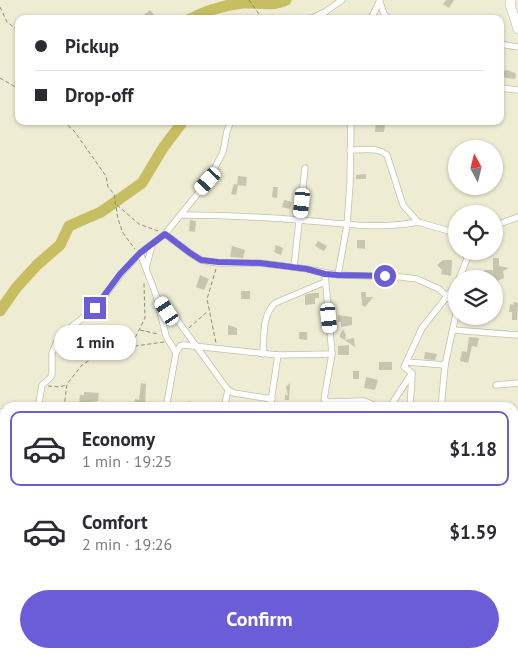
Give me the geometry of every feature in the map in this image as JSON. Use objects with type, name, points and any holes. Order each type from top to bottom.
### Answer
[{"type":"street","points":[[319,15],[342,0]]},
{"type":"street","points":[[511,0],[510,4],[518,29]]},
{"type":"street","points":[[373,15],[380,1]]},
{"type":"street","points":[[380,1],[385,15]]},
{"type":"street","points":[[504,45],[518,47]]},
{"type":"street","points":[[504,88],[518,90]]},
{"type":"street","points":[[39,402],[42,385],[51,377],[53,371],[52,353],[59,337],[95,308],[120,274],[140,253],[165,234],[181,215],[213,174],[223,152],[229,125]]},
{"type":"street","points":[[338,275],[347,225],[351,125]]},
{"type":"street","points":[[350,150],[376,149],[387,155],[403,204],[418,222]]},
{"type":"street","points":[[294,267],[305,168]]},
{"type":"street","points":[[181,215],[300,220],[347,225],[399,226],[418,222],[448,231]]},
{"type":"street","points":[[503,223],[518,217]]},
{"type":"street","points":[[165,234],[195,257],[218,262],[260,263],[294,267],[325,274],[401,277],[417,279],[432,285],[448,297],[422,328],[404,367],[412,373]]},
{"type":"street","points":[[146,270],[152,245]]},
{"type":"street","points":[[140,253],[156,295],[168,339],[176,353]]},
{"type":"street","points":[[325,274],[332,354],[323,397],[325,401],[364,402]]},
{"type":"street","points":[[262,354],[266,321],[270,308],[276,303],[325,282]]},
{"type":"street","points":[[156,295],[167,311],[178,320],[228,390],[234,393],[272,400],[278,355]]},
{"type":"street","points":[[442,402],[445,365],[454,325]]},
{"type":"street","points":[[453,330],[518,335]]},
{"type":"street","points":[[167,402],[176,353],[180,346],[278,355],[332,354]]},
{"type":"street","points":[[407,362],[445,365]]},
{"type":"street","points":[[393,402],[412,373]]},
{"type":"street","points":[[410,402],[412,373]]},
{"type":"street","points":[[496,386],[518,383]]},
{"type":"street","points":[[225,402],[228,390]]},
{"type":"path","points":[[249,0],[261,15]]},
{"type":"path","points":[[0,7],[7,22],[15,27]]},
{"type":"path","points":[[0,78],[15,87]]},
{"type":"path","points":[[67,125],[74,131],[106,176],[108,187],[114,194],[118,219],[123,233],[131,246],[140,253]]},
{"type":"path","points":[[116,205],[139,224],[165,234]]},
{"type":"path","points":[[218,262],[207,299],[218,349]]},
{"type":"path","points":[[127,347],[134,340],[145,318],[144,282]]},
{"type":"path","points":[[186,332],[209,310]]},
{"type":"path","points":[[139,330],[168,339]]},
{"type":"path","points":[[42,385],[60,387],[67,384],[82,365],[93,358],[115,353],[127,347],[168,339]]},
{"type":"path","points":[[65,402],[67,384]]},
{"type":"building","points":[[446,0],[454,0],[449,8],[443,4]]},
{"type":"building","points":[[150,10],[154,15],[144,15]]},
{"type":"building","points":[[504,71],[515,73],[515,79],[504,77]]},
{"type":"building","points":[[376,125],[385,125],[384,132],[375,132]]},
{"type":"building","points":[[366,174],[366,179],[356,179],[356,175]]},
{"type":"building","points":[[238,176],[247,177],[246,186],[237,185]]},
{"type":"building","points":[[234,184],[238,185],[236,195],[231,194]]},
{"type":"building","points":[[273,187],[278,187],[277,198],[272,197]]},
{"type":"building","points":[[284,200],[292,202],[290,209],[282,207]]},
{"type":"building","points":[[190,220],[196,221],[195,232],[189,231]]},
{"type":"building","points":[[357,240],[365,240],[365,249],[357,248]]},
{"type":"building","points":[[318,241],[327,246],[324,251],[315,246]]},
{"type":"building","points":[[276,245],[283,248],[281,255],[274,252]]},
{"type":"building","points":[[232,246],[245,250],[243,258],[230,257]]},
{"type":"building","points":[[443,260],[452,260],[451,270],[448,270],[448,275],[441,274],[442,270],[437,265]]},
{"type":"building","points":[[493,260],[499,260],[499,266],[509,268],[503,271],[493,270]]},
{"type":"building","points":[[200,275],[209,279],[204,290],[196,287]]},
{"type":"building","points":[[241,291],[250,291],[250,299],[241,299]]},
{"type":"building","points":[[361,292],[366,292],[366,297],[373,297],[365,307],[362,305]]},
{"type":"building","points":[[319,293],[319,298],[315,298],[315,304],[305,305],[305,295]]},
{"type":"building","points":[[514,302],[518,303],[517,320],[512,320],[512,312],[509,312],[510,304],[513,305]]},
{"type":"building","points":[[338,315],[352,317],[352,325],[341,327],[341,322],[338,322]]},
{"type":"building","points":[[228,325],[237,328],[237,335],[228,335]]},
{"type":"building","points":[[343,329],[346,335],[345,340],[354,338],[355,347],[340,337]]},
{"type":"building","points":[[299,332],[307,332],[307,340],[299,339]]},
{"type":"building","points":[[469,337],[479,338],[477,347],[472,346],[468,363],[460,361],[462,351],[467,352]]},
{"type":"building","points":[[66,339],[76,344],[72,353],[62,348]]},
{"type":"building","points":[[349,345],[349,355],[338,355],[338,346]]},
{"type":"building","points":[[425,352],[437,354],[435,360],[424,359]]},
{"type":"building","points":[[379,362],[392,362],[392,370],[379,370]]},
{"type":"building","points":[[353,371],[359,371],[359,379],[353,379]]},
{"type":"building","points":[[366,377],[378,380],[375,390],[364,388]]},
{"type":"building","points":[[141,383],[146,384],[145,402],[135,402],[135,399],[139,400]]},
{"type":"building","points":[[290,383],[289,400],[285,400],[285,395],[288,395],[286,387]]},
{"type":"building","points":[[84,392],[99,393],[98,401],[79,402],[80,395],[84,395]]},
{"type":"waterway","points":[[200,15],[229,5],[243,3],[270,4],[286,0]]},
{"type":"waterway","points":[[0,311],[16,288],[37,265],[60,245],[69,226],[101,212],[142,183],[163,148],[180,125]]},
{"type":"route","points":[[95,308],[120,274],[140,253],[165,234],[201,260],[260,263],[307,269],[325,274],[385,276]]}]
